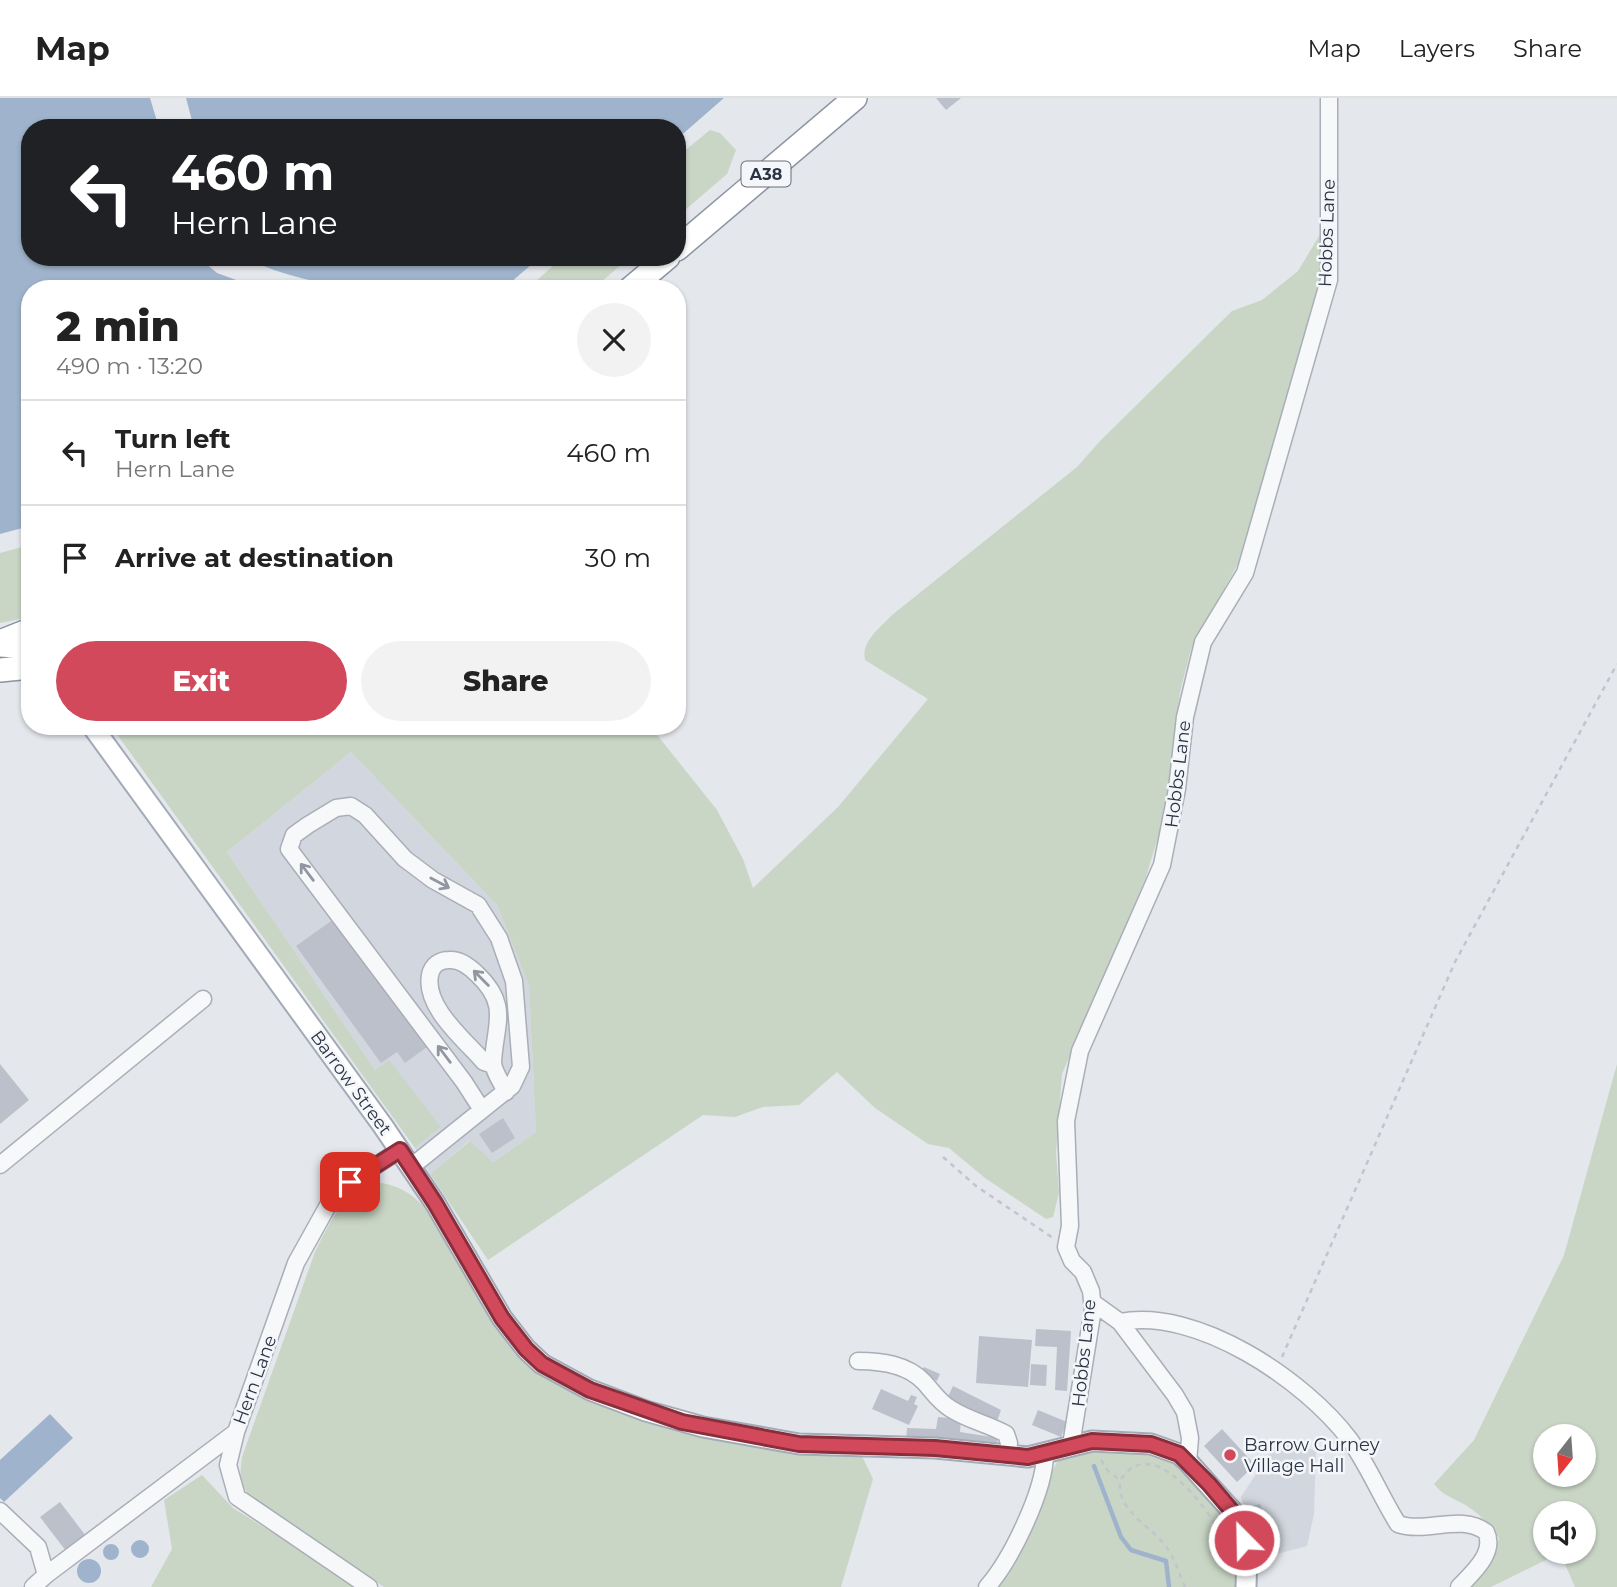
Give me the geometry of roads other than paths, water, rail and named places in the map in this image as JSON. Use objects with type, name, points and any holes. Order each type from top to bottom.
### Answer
[{"type":"highway","name":"A38","points":[[686,241],[855,98]]},
{"type":"highway","points":[[641,280],[658,266]]},
{"type":"highway","points":[[0,643],[21,634]]},
{"type":"highway","points":[[0,643],[21,640]]},
{"type":"highway","points":[[0,643],[21,646]]},
{"type":"highway","points":[[0,670],[21,668]]},
{"type":"main road","name":"Barrow Street","points":[[99,735],[400,1150],[502,1318],[526,1349],[542,1364],[590,1390],[682,1422],[767,1439],[825,1446],[935,1448],[1008,1456],[1045,1454],[1092,1441],[1151,1444],[1179,1454],[1222,1498],[1240,1526],[1247,1556],[1246,1587]]},
{"type":"street","name":"Hobbs Lane","points":[[1071,1445],[1083,1387],[1092,1302],[1083,1272],[1072,1261],[1066,1247],[1070,1226],[1066,1121],[1080,1051],[1162,864],[1175,800],[1185,717],[1203,642],[1245,573],[1329,280],[1329,98]]},
{"type":"street","points":[[411,1167],[482,1111],[506,1092],[512,1086],[522,1067],[514,981],[499,938],[478,905],[433,880],[405,859],[365,815],[351,806],[336,808],[294,835],[289,849],[464,1082],[482,1111]]},
{"type":"street","points":[[493,1065],[484,1062],[436,1006],[428,989],[431,970],[441,960],[456,959],[470,967],[490,986],[500,1021],[493,1065],[506,1092]]},
{"type":"street","points":[[0,1165],[203,999]]},
{"type":"street","name":"Hern Lane","points":[[369,1587],[237,1497],[228,1465],[236,1432],[296,1263],[318,1221],[336,1191],[400,1150]]},
{"type":"street","points":[[1092,1302],[1120,1322],[1185,1412],[1190,1438],[1188,1462]]},
{"type":"street","points":[[1120,1322],[1143,1317],[1179,1326],[1228,1343],[1276,1370],[1309,1397],[1348,1438],[1373,1474],[1398,1524],[1411,1529],[1462,1523],[1486,1532],[1489,1539],[1486,1553],[1459,1587]]},
{"type":"street","points":[[858,1361],[882,1361],[909,1371],[923,1381],[937,1399],[954,1411],[1006,1434],[1009,1443],[1008,1456]]},
{"type":"street","points":[[33,1587],[236,1432]]},
{"type":"street","points":[[987,1587],[1011,1550],[1045,1470],[1045,1454]]},
{"type":"street","points":[[0,1511],[38,1547],[46,1575]]},
{"type":"water","points":[[0,98],[150,98],[156,119],[21,119],[21,266],[209,266],[217,273],[236,280],[21,280],[21,528],[0,534]]},
{"type":"water","points":[[186,98],[724,98],[686,131],[686,119],[192,119]]},
{"type":"water","points":[[265,266],[530,266],[513,280],[311,280]]},
{"type":"water","points":[[50,1414],[73,1438],[4,1502],[0,1498],[0,1460]]},
{"type":"water","points":[[140,1540],[146,1543],[149,1549],[146,1555],[140,1558],[134,1555],[131,1549],[134,1543]]},
{"type":"water","points":[[111,1544],[117,1546],[117,1558],[111,1560],[105,1558],[103,1552],[105,1546]]},
{"type":"water","points":[[84,1559],[94,1559],[101,1566],[101,1576],[94,1583],[84,1583],[77,1576],[77,1566]]},
{"type":"waterway","points":[[1094,1466],[1121,1537],[1131,1550],[1166,1561],[1169,1587]]},
{"type":"place","name":"Barrow Gurney Village Hall","points":[[1230,1455]]}]
